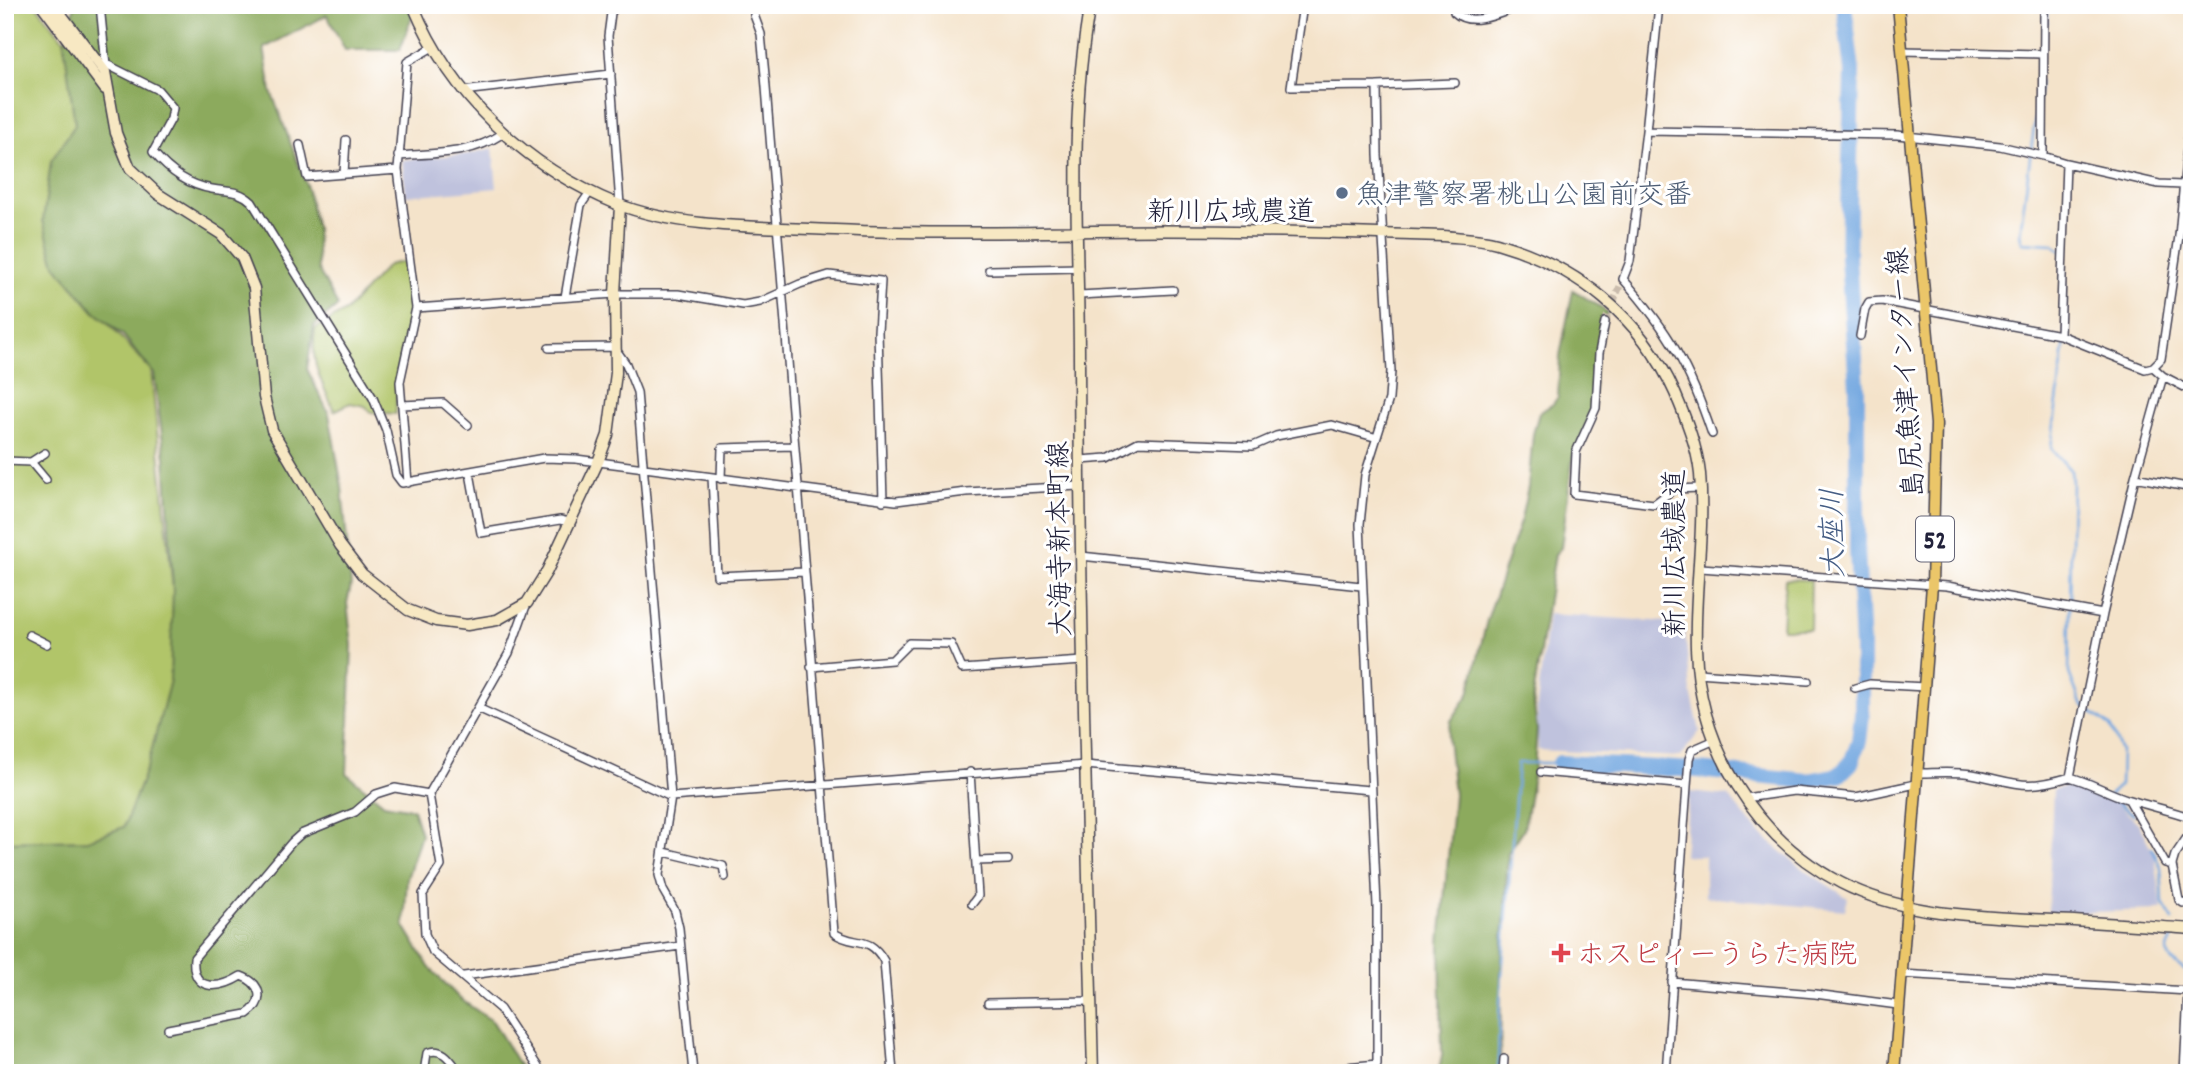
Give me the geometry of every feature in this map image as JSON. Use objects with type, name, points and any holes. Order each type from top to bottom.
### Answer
[{"type":"main road","name":"島尻魚津インター線","points":[[1894,1073],[1905,907],[1925,687],[1937,472],[1936,424],[1898,5]]},
{"type":"street","points":[[42,5],[108,95]]},
{"type":"street","points":[[54,5],[105,72],[116,133],[130,168],[158,194],[221,234],[242,258],[254,288],[264,397],[272,430],[340,545],[362,574],[408,610],[436,621],[467,625],[497,620],[527,603]]},
{"type":"street","points":[[100,5],[108,95]]},
{"type":"street","name":"新川広域農道","points":[[413,5],[433,47],[462,91],[502,134],[548,168],[590,191],[620,205],[659,216],[709,223],[907,233],[1384,234],[1495,242],[1552,265],[1586,284],[1632,323],[1670,383],[1693,441],[1701,488],[1701,568],[1696,619],[1698,673],[1702,697],[1715,740],[1736,786],[1779,840],[1840,882],[1905,907],[1966,915],[2192,929]]},
{"type":"street","points":[[541,1073],[500,1009],[433,952],[425,934],[423,894],[441,866],[429,794],[509,653],[527,603],[540,584],[598,462],[608,435],[616,373],[615,293],[620,205],[608,36],[611,13],[617,5]]},
{"type":"street","points":[[756,5],[754,15],[761,34],[765,75],[834,933],[842,938],[867,942],[877,950],[884,961],[893,1073]]},
{"type":"street","name":"大海寺新本町線","points":[[1090,5],[1077,96],[1079,486],[1093,1073]]},
{"type":"street","points":[[1303,5],[1291,87],[1455,83]]},
{"type":"street","points":[[1455,5],[1454,12],[1462,19],[1477,20],[1523,5]]},
{"type":"street","points":[[1659,5],[1630,261],[1623,279],[1650,309],[1681,354],[1695,384],[1712,434]]},
{"type":"street","points":[[2043,156],[2044,5]]},
{"type":"street","points":[[408,483],[400,382],[416,308],[398,156],[407,62],[433,47]]},
{"type":"street","points":[[1902,51],[2042,54]]},
{"type":"street","points":[[106,64],[158,90],[173,108],[171,119],[153,152],[167,168],[187,181],[210,189],[241,192],[252,202],[373,398],[386,430],[396,475],[402,483],[544,458],[598,462],[883,501],[988,490],[1079,486]]},
{"type":"street","points":[[462,91],[611,74]]},
{"type":"street","points":[[1345,1073],[1346,1067],[1377,1064],[1377,906],[1360,524],[1364,475],[1374,437],[1389,399],[1391,371],[1377,86]]},
{"type":"street","points":[[1860,337],[1865,309],[1869,302],[2060,335],[2145,369],[2153,368],[2161,359],[2179,236],[2182,185],[2188,161],[2192,93]]},
{"type":"street","points":[[1646,131],[1897,135],[1910,139],[2000,146],[2159,184],[2182,185]]},
{"type":"street","points":[[398,156],[466,151],[486,144],[502,134]]},
{"type":"street","points":[[344,174],[346,140]]},
{"type":"street","points":[[300,145],[307,177],[398,170]]},
{"type":"street","points":[[2060,335],[2066,163]]},
{"type":"street","points":[[565,297],[581,205],[590,191]]},
{"type":"street","points":[[989,270],[1079,268]]},
{"type":"street","points":[[416,308],[615,293],[678,294],[743,305],[829,275],[881,281],[878,332],[883,501]]},
{"type":"street","points":[[1079,295],[1173,290]]},
{"type":"street","points":[[1605,322],[1599,352],[1596,408],[1576,452],[1574,494],[1654,504],[1674,489],[1701,488]]},
{"type":"street","points":[[549,348],[614,347]]},
{"type":"street","points":[[614,347],[626,364],[637,392],[671,797],[659,875],[663,890],[675,911],[693,1073]]},
{"type":"street","points":[[2153,368],[2192,391]]},
{"type":"street","points":[[2070,778],[2103,614],[2135,477],[2163,376]]},
{"type":"street","points":[[402,405],[443,403],[468,425]]},
{"type":"street","points":[[1080,460],[1108,458],[1138,442],[1253,446],[1276,436],[1332,425],[1374,437]]},
{"type":"street","points":[[794,446],[722,448],[716,478],[717,576],[804,572]]},
{"type":"street","points":[[5,461],[31,462],[45,453]]},
{"type":"street","points":[[31,462],[47,480]]},
{"type":"street","points":[[470,473],[481,533],[560,520],[569,522]]},
{"type":"street","points":[[2135,477],[2192,488]]},
{"type":"street","points":[[1081,556],[1361,586]]},
{"type":"street","points":[[1701,568],[1932,585],[2103,614]]},
{"type":"street","points":[[29,635],[47,644]]},
{"type":"street","points":[[811,667],[892,660],[909,643],[951,644],[962,669],[1083,661]]},
{"type":"street","points":[[1698,673],[1808,681]]},
{"type":"street","points":[[1855,688],[1870,684],[1925,687]]},
{"type":"street","points":[[478,708],[671,797],[1085,765],[1370,790]]},
{"type":"street","points":[[1666,1073],[1689,759],[1692,750],[1715,740]]},
{"type":"street","points":[[970,772],[978,896],[972,904]]},
{"type":"street","points":[[1541,772],[1687,783]]},
{"type":"street","points":[[1745,798],[1794,791],[1856,797],[1916,778],[1970,774],[2024,786],[2039,786],[2070,778],[2096,784],[2129,800],[2154,804],[2192,818]]},
{"type":"street","points":[[168,1029],[247,1014],[257,1007],[260,998],[258,986],[251,979],[240,975],[218,987],[209,986],[199,979],[193,969],[194,958],[292,842],[301,834],[355,812],[376,794],[396,788],[429,794]]},
{"type":"street","points":[[2129,800],[2165,863],[2172,865]]},
{"type":"street","points":[[2192,830],[2175,855],[2172,865],[2179,900],[2183,903],[2192,899]]},
{"type":"street","points":[[664,852],[723,866],[725,877]]},
{"type":"street","points":[[976,861],[1008,860]]},
{"type":"street","points":[[464,976],[680,947]]},
{"type":"street","points":[[1900,974],[2190,991],[2184,1073]]},
{"type":"street","points":[[1672,982],[1815,994],[1898,1005]]},
{"type":"street","points":[[988,1003],[1091,1001]]},
{"type":"street","points":[[424,1073],[427,1053],[434,1050],[443,1052],[460,1073]]},
{"type":"street","points":[[1503,1073],[1504,1059]]},
{"type":"shaded area","points":[[493,148],[497,188],[406,196],[402,160],[467,154]]},
{"type":"shaded area","points":[[1548,614],[1684,623],[1691,692],[1700,731],[1680,757],[1538,750],[1537,705]]},
{"type":"shaded area","points":[[2071,785],[2087,786],[2115,802],[2138,823],[2155,856],[2162,910],[2048,913],[2053,790]]},
{"type":"shaded area","points":[[1689,792],[1728,796],[1759,833],[1804,870],[1848,898],[1845,910],[1705,897],[1705,856],[1684,856]]},
{"type":"green space","points":[[5,5],[36,5],[108,95],[55,265],[151,370],[181,671],[158,767],[117,840],[5,842]]},
{"type":"green space","points":[[75,5],[416,5],[400,50],[345,50],[327,15],[264,48],[271,91],[306,184],[316,228],[318,269],[338,306],[314,326],[307,369],[329,414],[342,487],[351,585],[347,603],[352,645],[347,774],[384,804],[413,809],[421,834],[407,879],[404,926],[429,967],[459,998],[493,1022],[524,1073],[5,1073],[5,842],[87,840],[124,827],[148,764],[170,680],[173,588],[165,458],[154,374],[123,335],[94,311],[55,265],[43,221],[51,161],[75,125],[64,43]]},
{"type":"green space","points":[[407,261],[411,307],[397,372],[396,414],[371,412],[365,406],[350,403],[334,411],[315,363],[315,329],[347,310],[388,265]]},
{"type":"green space","points":[[1573,290],[1607,311],[1596,354],[1593,407],[1573,457],[1561,548],[1555,554],[1533,698],[1537,730],[1534,769],[1524,829],[1508,853],[1501,976],[1500,1073],[1438,1073],[1442,1055],[1440,943],[1454,795],[1448,738],[1451,721],[1469,694],[1487,620],[1521,519],[1528,487],[1533,434],[1539,413],[1553,404],[1558,397],[1560,355]]},
{"type":"green space","points":[[1785,579],[1811,580],[1810,629],[1782,629]]},
{"type":"waterway","name":"大座川","points":[[1560,763],[1698,770],[1808,781],[1839,775],[1851,763],[1859,741],[1862,715],[1862,647],[1857,549],[1857,387],[1848,258],[1852,71],[1844,5]]},
{"type":"waterway","points":[[2047,23],[2048,5]]},
{"type":"waterway","points":[[2040,82],[2020,234],[2022,242],[2053,244],[2061,251]]},
{"type":"waterway","points":[[2065,284],[2065,334]]},
{"type":"waterway","points":[[2065,340],[2051,448],[2071,471],[2072,483],[2069,673],[2081,704],[2110,726],[2121,751],[2120,785],[2108,796],[2134,815]]},
{"type":"waterway","points":[[1498,1073],[1499,1016],[1518,763],[1560,763]]},
{"type":"waterway","points":[[2152,848],[2161,868],[2163,904],[2173,920]]},
{"type":"waterway","points":[[2173,936],[2167,952],[2171,960],[2187,972]]},
{"type":"tunnel","points":[[1605,322],[1623,279]]},
{"type":"place","name":"魚津警察署桃山公園前交番","points":[[1342,193]]},
{"type":"place","name":"ホスピィーうらた病院","points":[[1561,953]]}]
